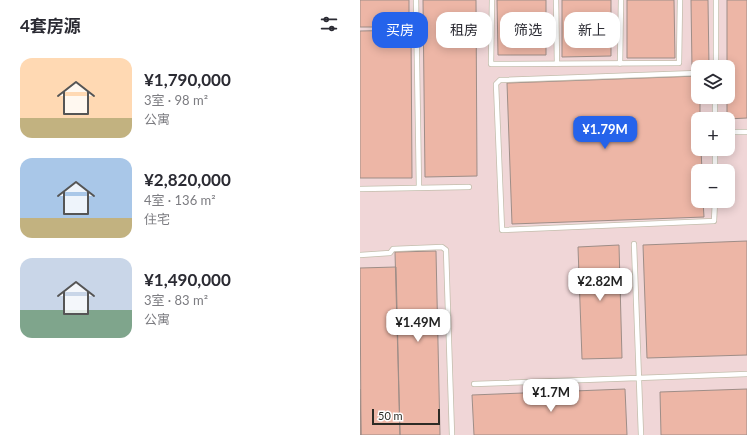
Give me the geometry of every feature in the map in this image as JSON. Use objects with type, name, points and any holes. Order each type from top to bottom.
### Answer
[{"type":"lane","points":[[416,0],[419,188]]},
{"type":"lane","points":[[492,0],[491,64],[679,63],[680,0]]},
{"type":"lane","points":[[556,0],[557,64]]},
{"type":"lane","points":[[620,64],[621,0]]},
{"type":"lane","points":[[716,0],[716,60]]},
{"type":"lane","points":[[691,73],[500,80],[496,84],[502,230],[714,221],[714,208]]},
{"type":"lane","points":[[735,132],[747,132]]},
{"type":"lane","points":[[360,189],[469,187]]},
{"type":"lane","points":[[634,244],[641,435]]},
{"type":"lane","points":[[360,255],[385,254],[390,253],[393,249],[442,247],[446,250],[452,435]]},
{"type":"lane","points":[[474,384],[747,374]]},
{"type":"shaded area","points":[[360,0],[747,0],[747,435],[360,435]]},
{"type":"building","points":[[360,0],[409,0],[409,12],[372,12],[372,27],[360,27]]},
{"type":"building","points":[[423,0],[476,0],[476,12],[436,12],[436,48],[476,48],[477,176],[425,177],[424,48],[428,48],[428,12],[423,12]]},
{"type":"building","points":[[497,0],[546,0],[546,12],[500,12],[500,48],[546,48],[546,55],[498,55]]},
{"type":"building","points":[[562,0],[611,0],[611,12],[564,12],[564,48],[611,48],[611,56],[562,57]]},
{"type":"building","points":[[627,0],[674,0],[675,58],[627,58]]},
{"type":"building","points":[[691,0],[708,0],[709,60],[692,60]]},
{"type":"building","points":[[727,0],[747,0],[747,118],[735,119],[735,112],[727,112],[727,104],[735,104],[735,60],[727,60]]},
{"type":"building","points":[[360,31],[372,31],[372,48],[411,48],[412,178],[360,178]]},
{"type":"building","points":[[691,76],[691,104],[700,104],[700,112],[691,112],[691,156],[701,156],[702,164],[691,164],[691,208],[703,208],[704,217],[512,224],[507,83]]},
{"type":"building","points":[[747,241],[747,355],[647,358],[643,245]]},
{"type":"building","points":[[619,245],[622,358],[582,359],[578,247]]},
{"type":"building","points":[[436,251],[440,435],[400,435],[395,252]]},
{"type":"building","points":[[396,267],[400,435],[361,435],[360,268]]},
{"type":"building","points":[[360,389],[361,435],[360,435]]},
{"type":"building","points":[[625,389],[627,435],[474,435],[472,395]]},
{"type":"building","points":[[747,389],[747,435],[661,435],[660,392]]}]
